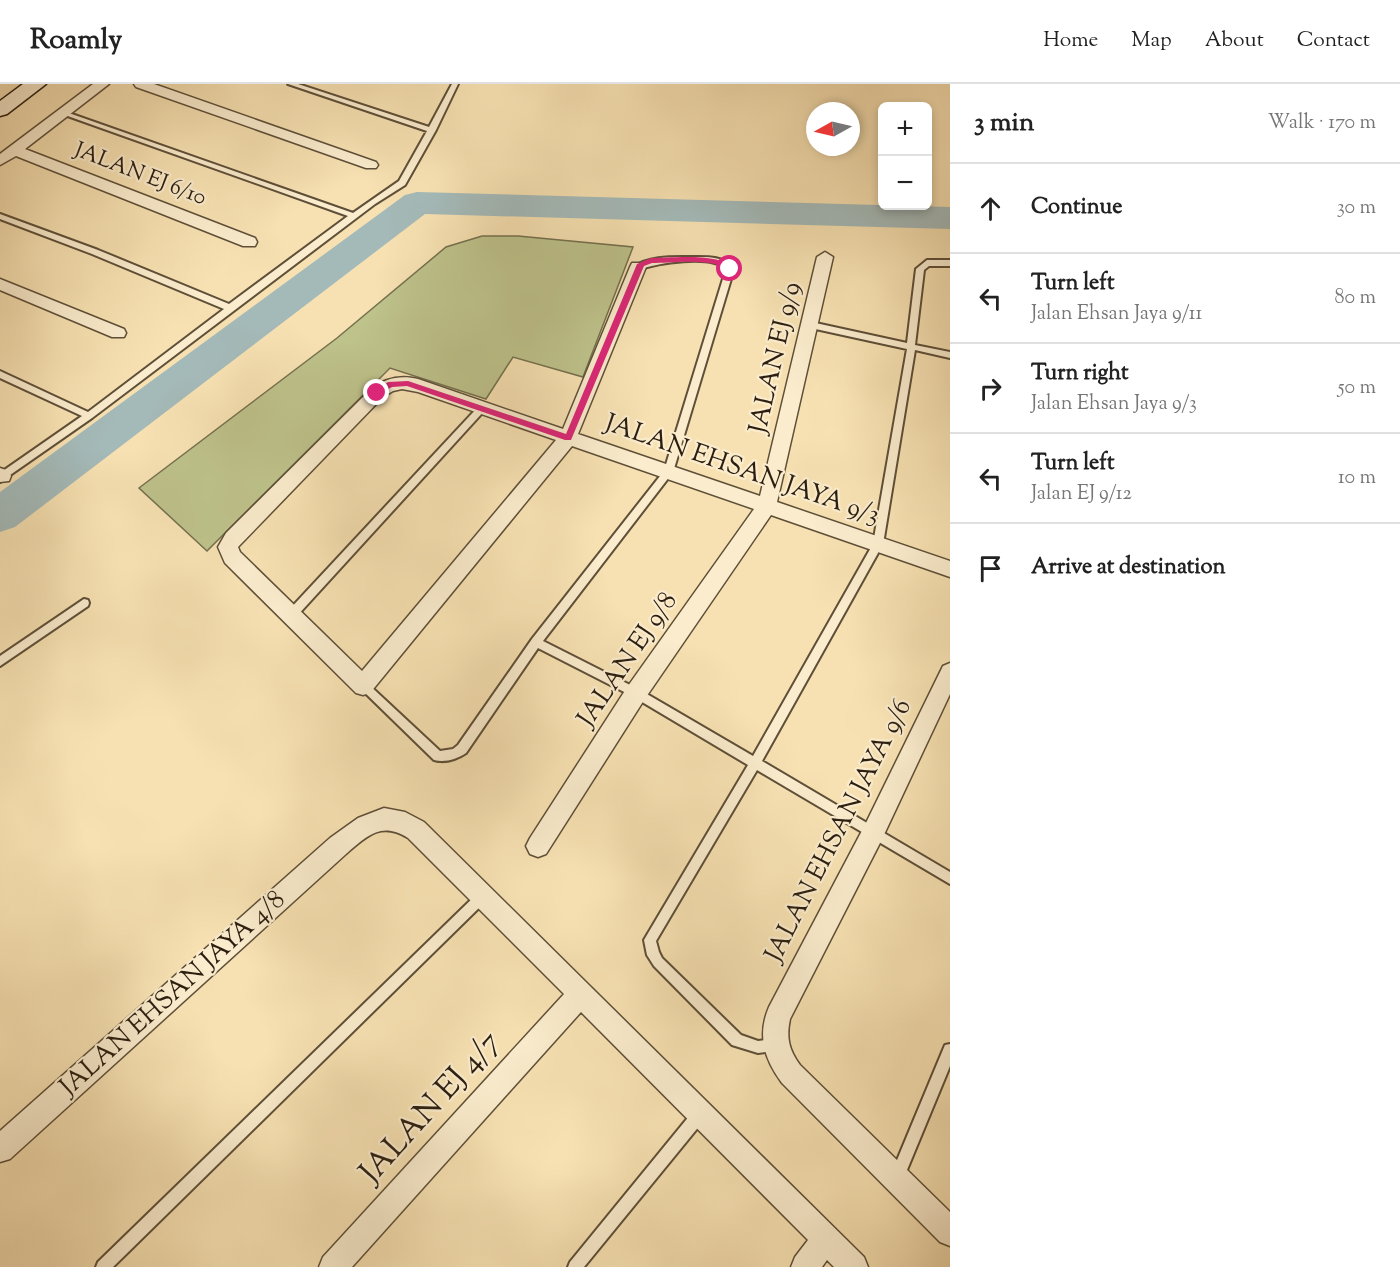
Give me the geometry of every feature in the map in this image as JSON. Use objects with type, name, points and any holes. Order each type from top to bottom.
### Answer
[{"type":"main road","points":[[0,110],[36,84]]},
{"type":"street","points":[[0,161],[102,84]]},
{"type":"street","points":[[141,84],[371,165]]},
{"type":"street","name":"JALAN EJ 6/10","points":[[14,150],[249,242]]},
{"type":"street","name":"JALAN EJ 9/9","points":[[767,506],[825,257]]},
{"type":"street","points":[[292,614],[363,686],[568,438],[638,267]]},
{"type":"street","points":[[0,284],[118,333]]},
{"type":"street","name":"JALAN EHSAN JAYA 9/3","points":[[292,614],[232,557],[228,548],[233,538],[377,393],[391,384],[416,386],[950,569]]},
{"type":"street","name":"JALAN EJ 9/8","points":[[538,846],[636,693],[767,506]]},
{"type":"street","name":"JALAN EHSAN JAYA 9/6","points":[[775,1045],[774,1030],[778,1016],[873,833],[950,672]]},
{"type":"street","name":"JALAN EHSAN JAYA 4/8","points":[[0,1149],[347,839],[371,822],[395,819],[407,823],[855,1267]]},
{"type":"street","name":"JALAN EJ 4/7","points":[[333,1267],[580,995]]},
{"type":"street","points":[[775,1045],[780,1060],[791,1074],[950,1232]]},
{"type":"street","points":[[805,1267],[826,1239]]},
{"type":"lane","points":[[291,84],[432,130]]},
{"type":"lane","points":[[1,476],[89,416],[230,308],[402,183],[455,84]]},
{"type":"lane","points":[[64,113],[354,216]]},
{"type":"lane","points":[[0,216],[230,308]]},
{"type":"lane","points":[[363,686],[438,756],[447,757],[455,754],[462,749],[537,642],[668,472],[730,269],[720,261],[706,260],[651,261],[638,267]]},
{"type":"lane","points":[[775,1045],[758,1047],[737,1040],[658,962],[651,947],[653,933],[754,765],[878,544],[910,347],[920,269],[927,263],[950,263]]},
{"type":"lane","points":[[811,325],[950,355]]},
{"type":"lane","points":[[0,374],[89,416]]},
{"type":"lane","points":[[292,614],[482,408]]},
{"type":"lane","points":[[0,662],[84,603]]},
{"type":"lane","points":[[537,642],[636,693],[754,765],[950,878]]},
{"type":"lane","points":[[103,1267],[482,897]]},
{"type":"lane","points":[[896,1178],[950,1050]]},
{"type":"lane","points":[[575,1267],[700,1114]]},
{"type":"green space","points":[[482,236],[518,236],[633,247],[583,377],[513,357],[486,399],[390,368],[207,551],[139,488],[337,338],[446,247]]},
{"type":"waterway","points":[[0,515],[417,203],[950,218]]},
{"type":"route","points":[[377,393],[391,384],[408,383],[568,438],[638,267],[651,261],[720,261],[730,269]]}]
